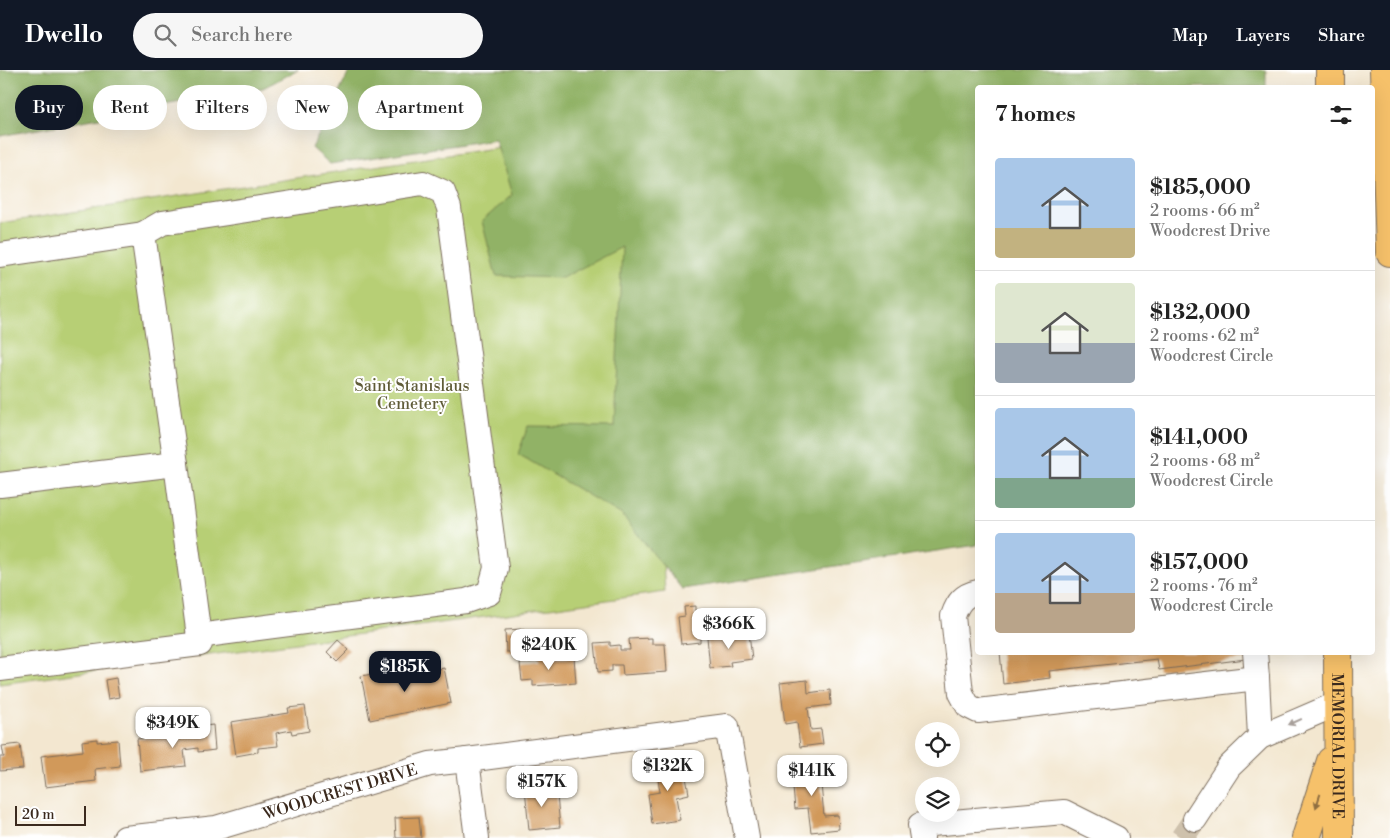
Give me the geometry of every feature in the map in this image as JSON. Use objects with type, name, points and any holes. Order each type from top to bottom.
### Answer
[{"type":"main road","points":[[1330,70],[1330,85]]},
{"type":"main road","points":[[1384,70],[1390,252]]},
{"type":"main road","name":"MEMORIAL DRIVE","points":[[1338,655],[1339,838]]},
{"type":"main road","points":[[1306,838],[1339,738]]},
{"type":"street","points":[[0,255],[143,234],[162,223],[423,183],[443,192],[449,208],[496,568],[490,593],[466,601],[198,636]]},
{"type":"street","points":[[0,669],[200,644],[143,234]]},
{"type":"street","points":[[0,485],[176,464]]},
{"type":"street","points":[[975,592],[966,594],[958,604],[953,616],[961,693],[968,706],[978,711],[1257,678]]},
{"type":"street","points":[[1255,655],[1257,714],[1260,737]]},
{"type":"street","points":[[1194,819],[1229,768],[1260,737],[1339,702]]},
{"type":"street","name":"WOODCREST DRIVE","points":[[125,838],[217,833],[430,764],[727,726],[747,838]]},
{"type":"street","points":[[467,760],[477,838]]},
{"type":"street","points":[[922,838],[920,825],[1064,812],[1116,838]]},
{"type":"green space","points":[[0,70],[298,70],[267,86],[177,85],[177,104],[167,106],[167,85],[93,85],[93,119],[83,121],[83,85],[15,85],[15,130],[33,130],[0,136]]},
{"type":"green space","points":[[350,70],[1266,70],[1266,85],[975,85],[975,545],[682,589],[622,515],[518,454],[528,426],[614,427],[622,247],[562,278],[496,276],[482,221],[512,195],[495,139],[330,164],[312,148],[321,130],[348,130],[348,85],[343,85]]},
{"type":"green space","name":"Saint Stanislaus Cemetery","points":[[632,127],[665,592],[0,684],[0,223]]},
{"type":"building","points":[[695,606],[695,616],[708,615],[710,633],[700,634],[700,642],[681,644],[678,617],[685,616],[684,607]]},
{"type":"building","points":[[524,629],[525,652],[506,652],[505,630]]},
{"type":"building","points":[[749,633],[752,659],[730,662],[731,666],[710,668],[707,637]]},
{"type":"building","points":[[652,638],[652,644],[665,644],[667,672],[623,675],[622,665],[612,665],[612,671],[598,672],[595,643],[610,642],[610,646],[620,645],[620,650],[630,650],[629,639]]},
{"type":"building","points":[[338,640],[349,650],[337,662],[327,652]]},
{"type":"building","points":[[553,655],[554,659],[574,657],[576,683],[533,686],[533,680],[522,681],[520,663],[539,661],[538,656]]},
{"type":"building","points":[[1000,655],[1245,655],[1246,659],[1159,670],[1157,659],[1049,671],[1050,678],[1003,684]]},
{"type":"building","points":[[412,668],[413,674],[444,668],[451,703],[370,720],[361,676],[384,672],[386,683],[401,680],[399,671]]},
{"type":"building","points":[[116,678],[119,697],[108,699],[105,680]]},
{"type":"building","points":[[807,680],[808,693],[830,690],[831,705],[808,708],[811,730],[821,729],[823,744],[800,747],[797,722],[785,724],[780,683]]},
{"type":"building","points":[[305,706],[309,731],[292,734],[291,730],[276,733],[278,746],[258,748],[258,752],[236,756],[231,722],[289,713],[288,708]]},
{"type":"building","points":[[213,725],[215,750],[198,752],[198,748],[184,750],[186,766],[140,771],[137,739],[195,733],[195,727]]},
{"type":"building","points":[[97,739],[97,742],[118,740],[120,766],[95,769],[96,781],[45,787],[41,756],[83,751],[82,741]]},
{"type":"building","points":[[20,744],[23,769],[0,771],[0,757],[4,757],[2,746]]},
{"type":"building","points":[[683,760],[689,794],[676,797],[680,820],[652,824],[648,794],[660,792],[656,765]]},
{"type":"building","points":[[819,763],[824,816],[838,815],[839,829],[811,832],[808,808],[795,809],[791,766]]},
{"type":"building","points":[[556,785],[560,827],[529,830],[525,788]]},
{"type":"building","points":[[419,817],[421,838],[396,838],[395,818]]},
{"type":"tunnel","points":[[1182,838],[1195,819]]}]
